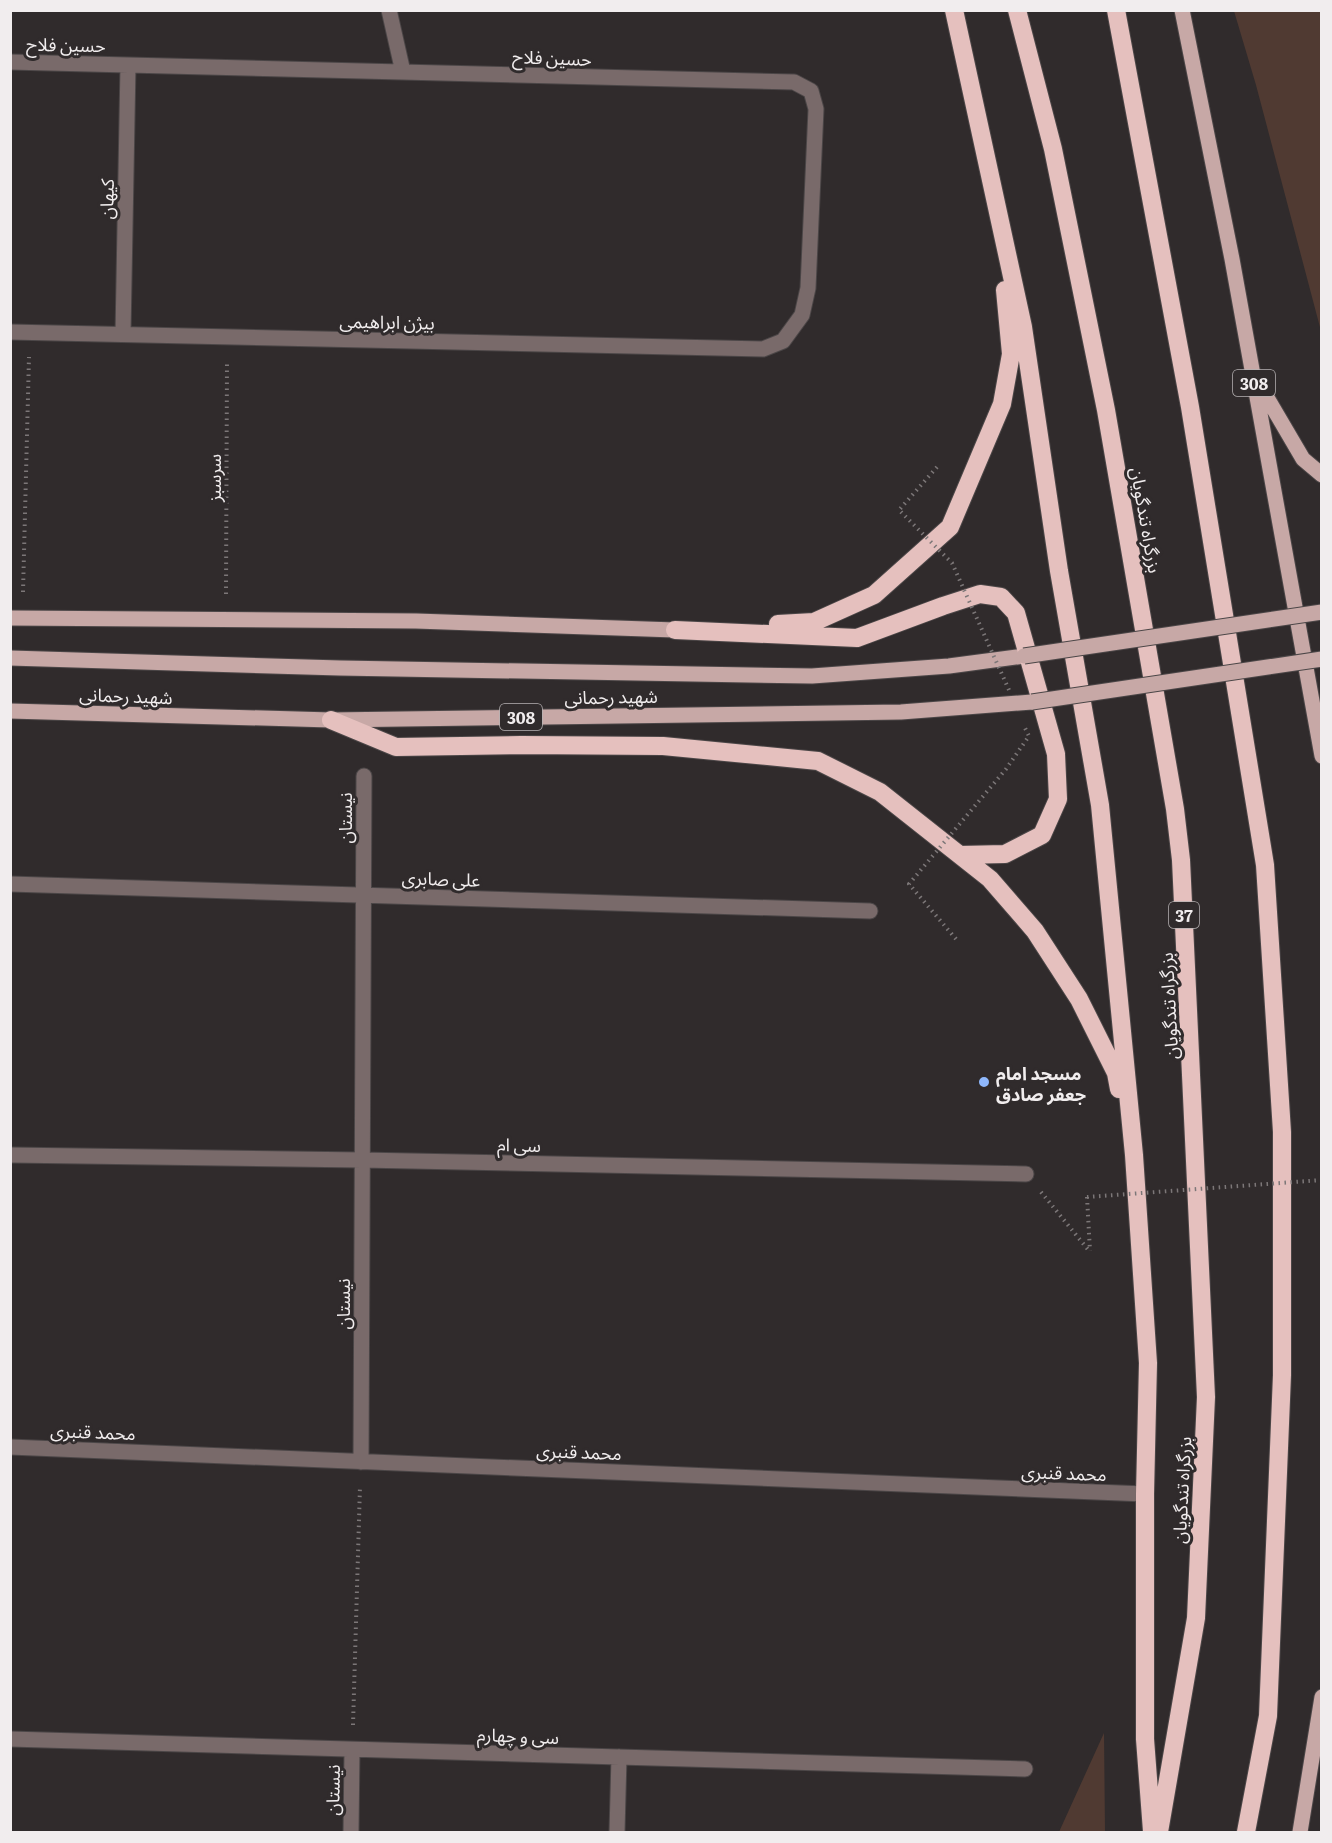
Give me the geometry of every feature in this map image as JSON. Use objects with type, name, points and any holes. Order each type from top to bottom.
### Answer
[{"type":"highway","points":[[954,10],[1023,327],[1059,571],[1100,806],[1134,1155],[1148,1364],[1145,1494],[1145,1739],[1152,1833]]},
{"type":"highway","name":"بزرگراه تندگویان","points":[[1017,10],[1053,149],[1106,410],[1175,809],[1181,860],[1206,1397],[1196,1618],[1159,1833]]},
{"type":"highway","points":[[1116,10],[1190,407],[1265,865],[1282,1132],[1282,1375],[1268,1716],[1246,1833]]},
{"type":"highway","points":[[675,630],[814,622],[874,595],[950,526],[1002,404],[1011,354],[999,216]]},
{"type":"highway","points":[[675,630],[857,638],[981,594],[1001,597],[1016,613],[1056,754],[1058,799],[1042,835],[1005,854],[960,855]]},
{"type":"highway","points":[[331,720],[396,747],[663,746],[818,761],[880,792],[990,879],[1035,931],[1079,999],[1116,1073],[1134,1155]]},
{"type":"main road","name":"308","points":[[1182,10],[1232,259],[1322,756]]},
{"type":"main road","points":[[1253,373],[1302,459],[1322,475]]},
{"type":"main road","name":"شهید رحمانی","points":[[10,658],[352,668],[812,676],[949,666],[1322,612]]},
{"type":"main road","points":[[16,619],[416,621],[675,630]]},
{"type":"main road","name":"شهید رحمانی","points":[[10,711],[331,720],[901,712],[1032,702],[1322,659]]},
{"type":"main road","points":[[1300,1833],[1322,1697]]},
{"type":"street","points":[[389,10],[403,72]]},
{"type":"street","name":"حسین فلاح","points":[[10,62],[794,82],[811,91],[816,109],[808,288],[802,315],[783,341],[763,349]]},
{"type":"street","name":"کیهان","points":[[123,334],[128,65]]},
{"type":"street","name":"بیژن ابراهیمی","points":[[10,332],[763,349]]},
{"type":"street","name":"نیستان","points":[[361,1462],[364,776]]},
{"type":"street","name":"علی صابری","points":[[10,884],[870,911]]},
{"type":"street","name":"سی ام","points":[[10,1155],[1026,1174]]},
{"type":"street","name":"محمد قنبری","points":[[10,1447],[1145,1494]]},
{"type":"street","name":"سی و چهارم","points":[[10,1739],[1025,1769]]},
{"type":"street","name":"نیستان","points":[[351,1833],[352,1749]]},
{"type":"street","points":[[617,1833],[619,1757]]},
{"type":"path","points":[[16,619],[30,332]]},
{"type":"path","name":"سرسبز","points":[[226,619],[227,337]]},
{"type":"path","points":[[937,467],[899,510],[952,562],[1010,693]]},
{"type":"path","points":[[956,939],[909,884],[1006,769],[1029,736],[1024,725]]},
{"type":"path","points":[[1026,1174],[1090,1252],[1087,1197],[1322,1180]]},
{"type":"path","name":"نیستان","points":[[352,1749],[361,1462]]},
{"type":"shaded area","points":[[1234,11],[1321,11],[1321,331],[1256,85]]},
{"type":"shaded area","points":[[1104,1733],[1105,1832],[1059,1832]]},
{"type":"place","name":"مسجد امام جعفر صادق","points":[[984,1082]]}]
